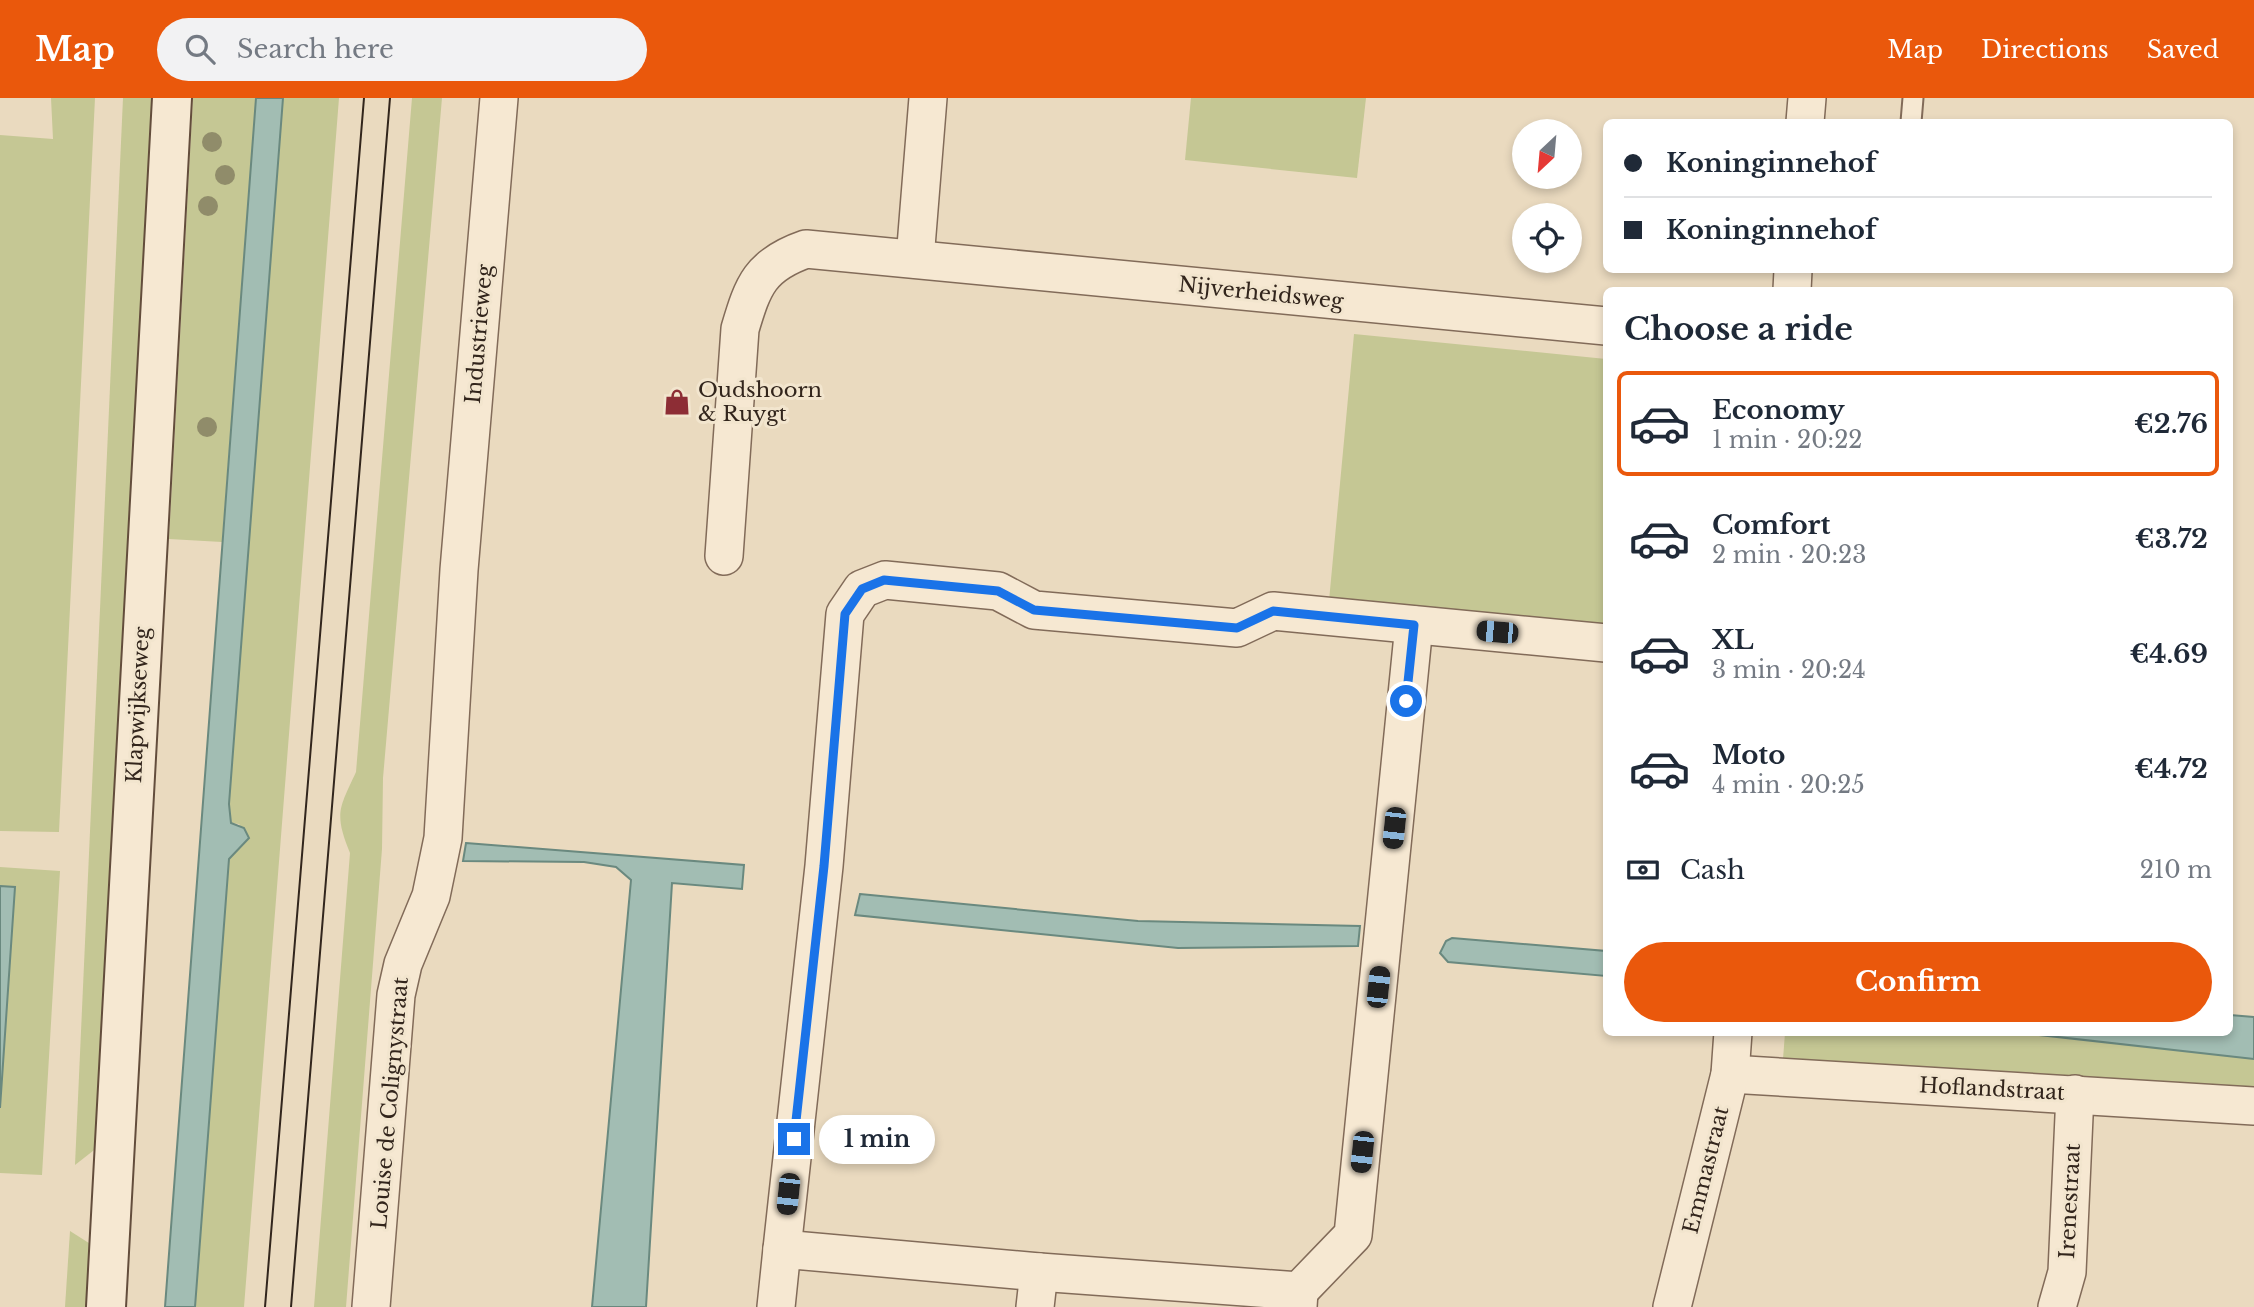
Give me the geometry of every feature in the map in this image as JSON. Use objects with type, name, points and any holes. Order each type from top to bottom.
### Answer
[{"type":"main road","name":"Klapwijkseweg","points":[[106,1307],[171,100]]},
{"type":"street","name":"Industrieweg","points":[[458,570],[499,98]]},
{"type":"street","points":[[915,259],[928,98]]},
{"type":"street","points":[[1805,119],[1807,98]]},
{"type":"street","name":"Nijverheidsweg","points":[[723,556],[740,329],[749,296],[759,279],[784,257],[806,249],[1603,326]]},
{"type":"street","name":"Louise de Colignystraat","points":[[371,1307],[396,995],[403,964],[431,896],[443,838],[458,570]]},
{"type":"street","points":[[776,1307],[824,866],[845,614],[862,589],[884,580],[998,591],[1034,610],[1237,628],[1273,611],[1603,643]]},
{"type":"street","points":[[782,1249],[1037,1290],[1298,1299],[1353,1235],[1414,625]]},
{"type":"street","name":"Emmastraat","points":[[1672,1307],[1730,1074],[1732,1036]]},
{"type":"street","name":"Hoflandstraat","points":[[1730,1074],[2254,1106]]},
{"type":"street","name":"Irenestraat","points":[[2057,1307],[2067,1272],[2075,1094]]},
{"type":"lane","points":[[1911,119],[1913,98]]},
{"type":"green space","points":[[51,98],[95,98],[59,832],[0,831],[0,135],[53,139]]},
{"type":"green space","points":[[123,98],[152,98],[152,120],[98,1147],[75,1165]]},
{"type":"green space","points":[[193,98],[256,98],[222,542],[169,539]]},
{"type":"green space","points":[[283,98],[339,98],[244,1307],[195,1307],[229,859],[249,838],[239,824],[231,823],[229,804]]},
{"type":"green space","points":[[412,98],[442,98],[383,778],[382,849],[346,1307],[314,1307],[350,853],[340,820],[342,803],[356,772]]},
{"type":"green space","points":[[1191,98],[1366,98],[1357,178],[1185,160]]},
{"type":"green space","points":[[1354,334],[1603,359],[1603,627],[1329,601]]},
{"type":"green space","points":[[0,867],[60,871],[42,1175],[0,1173],[0,1108],[14,888],[0,886]]},
{"type":"green space","points":[[1785,1036],[2049,1036],[2254,1059],[2254,1090],[1783,1059]]},
{"type":"green space","points":[[70,1231],[92,1245],[88,1307],[65,1307]]},
{"type":"shaded area","points":[[256,98],[283,98],[229,804],[231,823],[244,828],[249,838],[229,859],[195,1307],[165,1307]]},
{"type":"shaded area","points":[[466,843],[744,865],[742,889],[672,883],[646,1307],[592,1307],[631,880],[616,867],[584,862],[463,861]]},
{"type":"shaded area","points":[[0,886],[15,887],[0,1108]]},
{"type":"shaded area","points":[[860,894],[1138,921],[1360,926],[1358,946],[1178,948],[855,915]]},
{"type":"shaded area","points":[[1452,938],[1603,951],[1603,976],[1448,962],[1440,953],[1446,941]]},
{"type":"shaded area","points":[[2233,1015],[2254,1017],[2254,1059],[2049,1036],[2233,1036]]},
{"type":"tram line","points":[[265,1307],[364,98]]},
{"type":"tram line","points":[[291,1307],[390,98]]},
{"type":"place","name":"Oudshoorn & Ruygt","points":[[677,402]]},
{"type":"route","points":[[794,1139],[824,866],[845,614],[862,589],[884,580],[998,591],[1034,610],[1237,628],[1273,611],[1414,625],[1406,701]]}]
